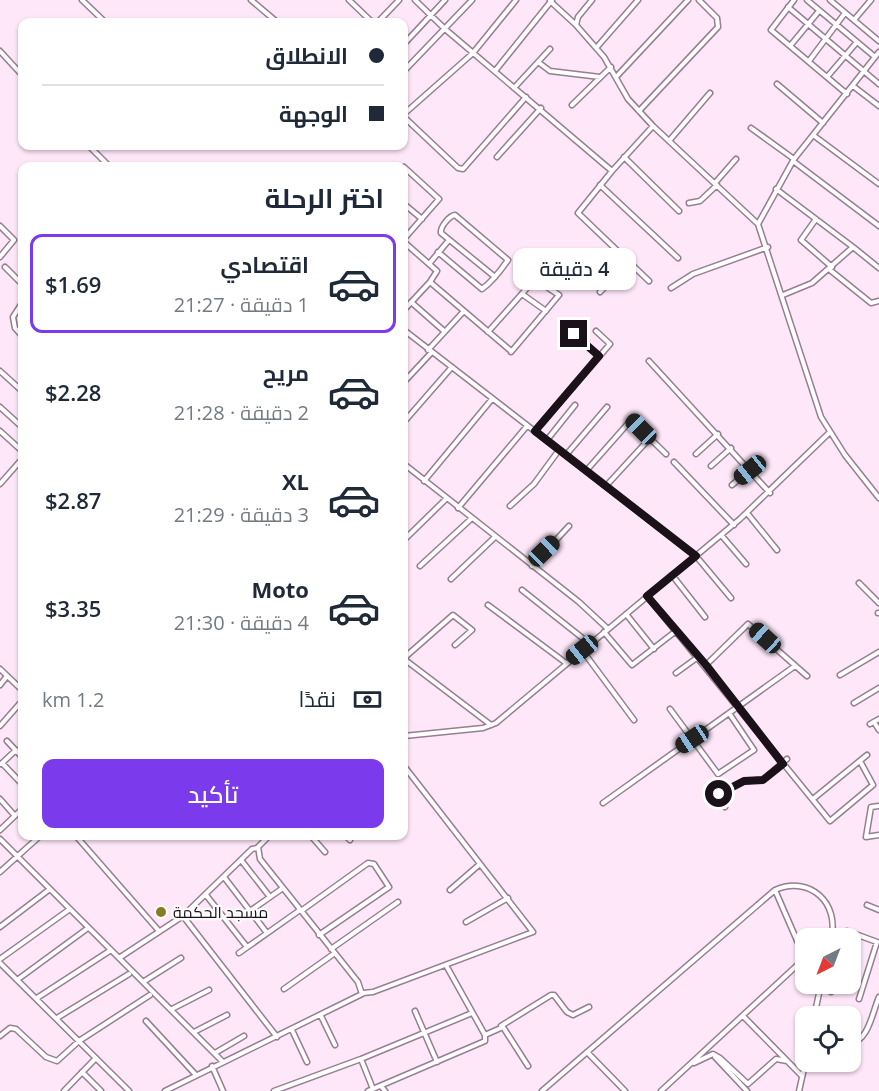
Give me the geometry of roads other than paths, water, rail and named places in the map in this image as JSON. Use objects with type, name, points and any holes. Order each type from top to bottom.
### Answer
[{"type":"street","points":[[82,0],[101,18]]},
{"type":"street","points":[[251,0],[272,18]]},
{"type":"street","points":[[349,0],[368,18]]},
{"type":"street","points":[[382,18],[399,0]]},
{"type":"street","points":[[415,0],[445,29],[541,108],[612,171]]},
{"type":"street","points":[[408,40],[445,0]]},
{"type":"street","points":[[408,67],[472,0]]},
{"type":"street","points":[[408,112],[473,53],[516,0]]},
{"type":"street","points":[[495,71],[550,0],[597,47],[617,76],[626,96],[639,111],[758,224],[768,247],[815,399],[829,433],[879,498]]},
{"type":"street","points":[[576,25],[578,17],[592,0]]},
{"type":"street","points":[[597,47],[638,0]]},
{"type":"street","points":[[617,76],[688,0]]},
{"type":"street","points":[[639,111],[718,27],[717,18],[699,0]]},
{"type":"street","points":[[794,0],[771,29],[847,94]]},
{"type":"street","points":[[807,0],[875,57]]},
{"type":"street","points":[[854,20],[871,0]]},
{"type":"street","points":[[832,1],[879,41]]},
{"type":"street","points":[[788,7],[879,84]]},
{"type":"street","points":[[790,46],[819,11]]},
{"type":"street","points":[[809,61],[845,13]]},
{"type":"street","points":[[827,77],[857,42]]},
{"type":"street","points":[[514,88],[550,49]]},
{"type":"street","points":[[0,51],[18,71]]},
{"type":"street","points":[[758,224],[793,160],[879,51]]},
{"type":"street","points":[[538,62],[550,71],[600,77]]},
{"type":"street","points":[[572,105],[611,67]]},
{"type":"street","points":[[777,84],[823,123]]},
{"type":"street","points":[[853,86],[879,106]]},
{"type":"street","points":[[669,141],[710,93]]},
{"type":"street","points":[[408,120],[458,168],[463,169],[526,97]]},
{"type":"street","points":[[497,157],[541,108]]},
{"type":"street","points":[[649,281],[578,213],[653,126]]},
{"type":"street","points":[[751,128],[879,226]]},
{"type":"street","points":[[813,135],[879,184]]},
{"type":"street","points":[[93,150],[105,162]]},
{"type":"street","points":[[624,157],[679,211]]},
{"type":"street","points":[[689,203],[700,201],[736,159]]},
{"type":"street","points":[[408,171],[439,198],[408,236]]},
{"type":"street","points":[[600,185],[678,258]]},
{"type":"street","points":[[776,189],[879,268]]},
{"type":"street","points":[[408,207],[422,219]]},
{"type":"street","points":[[438,252],[481,289],[485,288],[495,277],[507,258],[454,215],[440,230],[495,277]]},
{"type":"street","points":[[816,219],[801,240],[871,303],[879,301]]},
{"type":"street","points":[[0,226],[14,240],[0,257]]},
{"type":"street","points":[[429,264],[449,240]]},
{"type":"street","points":[[408,245],[438,272],[408,305]]},
{"type":"street","points":[[671,288],[693,274],[768,247]]},
{"type":"street","points":[[783,295],[804,287],[831,268],[853,247]]},
{"type":"street","points":[[600,292],[629,262]]},
{"type":"street","points":[[5,267],[18,280]]},
{"type":"street","points":[[430,282],[511,352],[558,294],[535,279],[488,332]]},
{"type":"street","points":[[522,294],[546,311]]},
{"type":"street","points":[[411,302],[444,331]]},
{"type":"street","points":[[18,309],[13,317],[18,331]]},
{"type":"street","points":[[408,377],[444,331],[464,311]]},
{"type":"street","points":[[561,323],[599,356]]},
{"type":"street","points":[[535,431],[610,343],[596,331]]},
{"type":"street","points":[[408,333],[696,556],[731,598]]},
{"type":"street","points":[[649,361],[770,493]]},
{"type":"street","points":[[408,417],[451,368]]},
{"type":"street","points":[[0,371],[18,387]]},
{"type":"street","points":[[424,481],[492,399]]},
{"type":"street","points":[[547,440],[575,405]]},
{"type":"street","points":[[0,407],[18,423]]},
{"type":"street","points":[[566,455],[607,407]]},
{"type":"street","points":[[586,471],[629,420],[666,454]]},
{"type":"street","points":[[458,508],[527,426]]},
{"type":"street","points":[[0,431],[18,447]]},
{"type":"street","points":[[408,736],[492,725],[722,536],[770,493],[829,433]]},
{"type":"street","points":[[696,454],[718,434]]},
{"type":"street","points":[[606,486],[650,438]]},
{"type":"street","points":[[711,466],[731,448]]},
{"type":"street","points":[[510,506],[534,483],[559,450]]},
{"type":"street","points":[[674,462],[734,525]]},
{"type":"street","points":[[0,484],[18,464]]},
{"type":"street","points":[[408,467],[608,628]]},
{"type":"street","points":[[732,485],[750,470]]},
{"type":"street","points":[[408,536],[447,498]]},
{"type":"street","points":[[747,513],[777,550]]},
{"type":"street","points":[[420,567],[472,518]]},
{"type":"street","points":[[532,566],[569,526]]},
{"type":"street","points":[[722,536],[746,564]]},
{"type":"street","points":[[451,579],[495,537]]},
{"type":"street","points":[[672,575],[705,617]]},
{"type":"street","points":[[859,584],[879,603]]},
{"type":"street","points":[[522,590],[590,644]]},
{"type":"street","points":[[647,596],[706,665],[828,820],[834,820],[873,785],[867,769],[860,761]]},
{"type":"street","points":[[488,605],[566,663]]},
{"type":"street","points":[[626,614],[654,649]]},
{"type":"street","points":[[408,654],[453,615],[472,630],[455,645]]},
{"type":"street","points":[[706,665],[748,624],[807,676]]},
{"type":"street","points":[[604,632],[631,665],[676,630]]},
{"type":"street","points":[[582,650],[634,720]]},
{"type":"street","points":[[840,675],[879,652]]},
{"type":"street","points":[[676,673],[698,657]]},
{"type":"street","points":[[408,661],[492,725]]},
{"type":"street","points":[[603,803],[795,666]]},
{"type":"street","points":[[0,669],[18,686]]},
{"type":"street","points":[[0,685],[8,676]]},
{"type":"street","points":[[854,703],[879,688]]},
{"type":"street","points":[[0,726],[18,706]]},
{"type":"street","points":[[670,708],[718,774],[752,752],[754,747],[729,713]]},
{"type":"street","points":[[874,722],[879,730]]},
{"type":"street","points":[[7,741],[18,752]]},
{"type":"street","points":[[16,750],[1,764],[18,780]]},
{"type":"street","points":[[813,799],[867,755]]},
{"type":"street","points":[[724,807],[719,794],[744,781],[763,780],[787,759]]},
{"type":"street","points":[[165,1091],[222,1061],[321,1016],[363,993],[373,992],[447,967],[533,932],[408,771]]},
{"type":"street","points":[[0,799],[15,816]]},
{"type":"street","points":[[879,806],[871,807],[866,837],[879,835]]},
{"type":"street","points":[[0,830],[18,813]]},
{"type":"street","points":[[0,839],[222,1061]]},
{"type":"street","points":[[0,872],[35,840]]},
{"type":"street","points":[[79,840],[159,931]]},
{"type":"street","points":[[119,958],[183,916],[253,848],[257,849],[265,840]]},
{"type":"street","points":[[314,840],[325,852]]},
{"type":"street","points":[[257,849],[260,859],[358,982],[363,993]]},
{"type":"street","points":[[241,860],[270,897]]},
{"type":"street","points":[[239,953],[369,862],[381,873],[389,886],[320,935]]},
{"type":"street","points":[[450,890],[480,864]]},
{"type":"street","points":[[224,877],[267,933]]},
{"type":"street","points":[[542,1091],[776,890],[796,886],[822,897],[833,917],[832,928]]},
{"type":"street","points":[[250,911],[283,888]]},
{"type":"street","points":[[0,927],[50,889]]},
{"type":"street","points":[[776,890],[795,935]]},
{"type":"street","points":[[206,895],[247,947]]},
{"type":"street","points":[[466,922],[508,898]]},
{"type":"street","points":[[284,989],[398,902]]},
{"type":"street","points":[[867,905],[879,910]]},
{"type":"street","points":[[70,909],[0,961],[129,1091]]},
{"type":"street","points":[[183,916],[278,1037]]},
{"type":"street","points":[[17,980],[88,928]]},
{"type":"street","points":[[859,999],[878,943],[861,936]]},
{"type":"street","points":[[37,998],[111,950]]},
{"type":"street","points":[[143,982],[181,958]]},
{"type":"street","points":[[368,1091],[485,1041],[485,1035],[447,967]]},
{"type":"street","points":[[661,1091],[795,967]]},
{"type":"street","points":[[57,1018],[129,974]]},
{"type":"street","points":[[172,1009],[209,990]]},
{"type":"street","points":[[485,1035],[551,994],[569,1014],[573,1015],[589,1007]]},
{"type":"street","points":[[0,1036],[10,1028],[16,1029],[52,1061],[57,1061],[79,1041],[150,995]]},
{"type":"street","points":[[861,1039],[879,997]]},
{"type":"street","points":[[415,1011],[437,1062]]},
{"type":"street","points":[[274,1091],[361,1059],[472,1013]]},
{"type":"street","points":[[194,1032],[227,1015]]},
{"type":"street","points":[[321,1016],[335,1045]]},
{"type":"street","points":[[743,1016],[802,1076]]},
{"type":"street","points":[[146,1021],[195,1074]]},
{"type":"street","points":[[501,1026],[528,1066]]},
{"type":"street","points":[[292,1030],[307,1062]]},
{"type":"street","points":[[215,1053],[244,1036]]},
{"type":"street","points":[[587,1052],[625,1091]]},
{"type":"street","points":[[712,1054],[720,1058],[748,1084],[776,1059],[787,1061]]},
{"type":"street","points":[[688,1065],[712,1054]]},
{"type":"street","points":[[712,1054],[747,1091]]},
{"type":"street","points":[[64,1091],[96,1058]]},
{"type":"street","points":[[361,1059],[373,1089]]},
{"type":"street","points":[[212,1066],[223,1091]]},
{"type":"street","points":[[82,1072],[101,1091]]},
{"type":"street","points":[[799,1091],[803,1072]]},
{"type":"street","points":[[381,1086],[385,1091]]},
{"type":"place","name":"مسجد الحكمة","points":[[161,912]]}]
